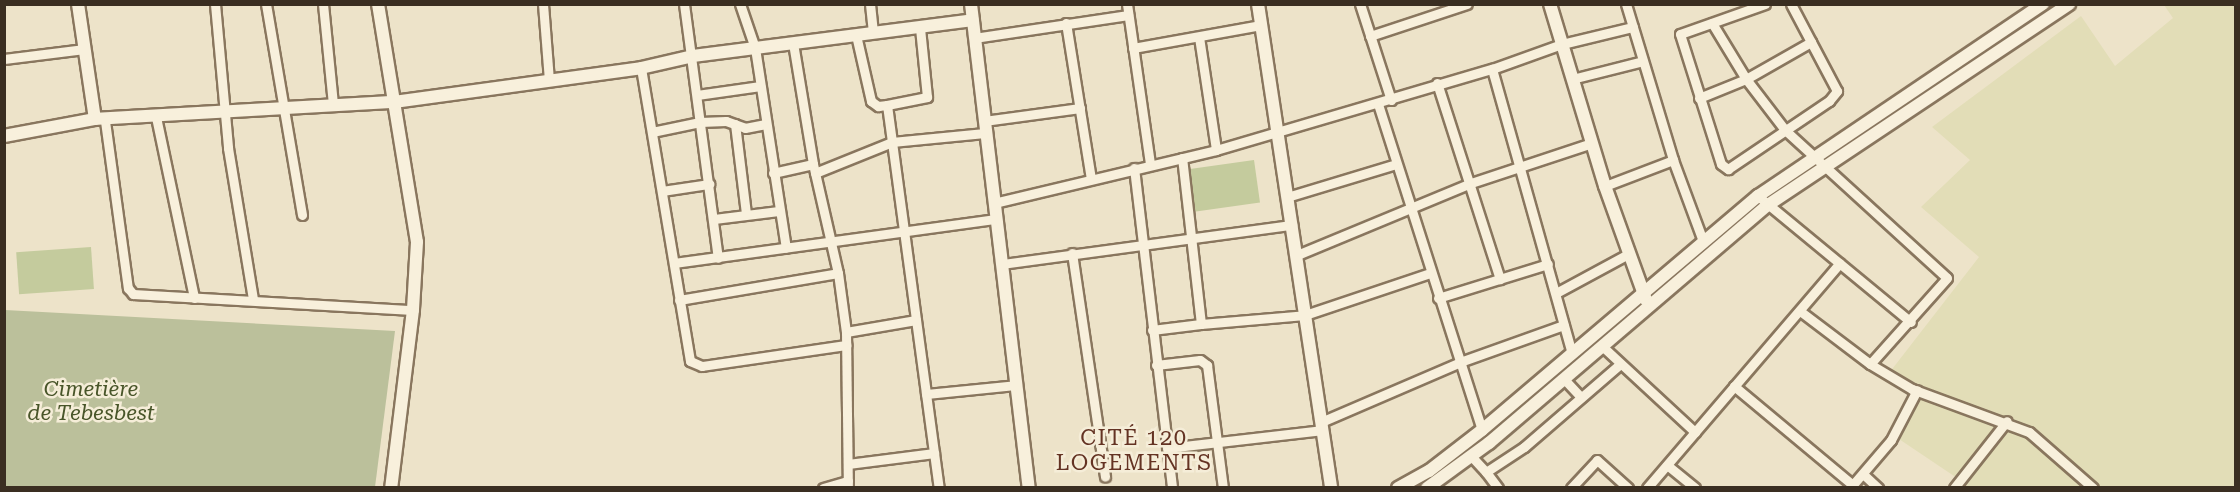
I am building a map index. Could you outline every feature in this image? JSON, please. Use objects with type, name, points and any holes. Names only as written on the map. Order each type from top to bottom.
[{"type":"street","points":[[78,4],[84,50],[100,120],[128,288],[137,297],[253,300],[413,310]]},
{"type":"street","points":[[266,4],[302,215]]},
{"type":"street","points":[[323,4],[333,105]]},
{"type":"street","points":[[378,4],[417,227],[413,310],[391,488]]},
{"type":"street","points":[[543,4],[549,80]]},
{"type":"street","points":[[684,4],[693,56],[718,258]]},
{"type":"street","points":[[740,4],[755,48],[786,248]]},
{"type":"street","points":[[870,4],[873,33]]},
{"type":"street","points":[[971,4],[1029,488]]},
{"type":"street","points":[[1127,4],[1150,164]]},
{"type":"street","points":[[1258,4],[1331,488]]},
{"type":"street","points":[[1360,4],[1391,100]]},
{"type":"street","points":[[1370,36],[1467,4]]},
{"type":"street","points":[[1550,4],[1605,186],[1646,300]]},
{"type":"street","points":[[1626,4],[1673,160],[1703,241]]},
{"type":"street","points":[[1765,4],[1680,34],[1699,98],[1725,167],[1733,168],[1829,101],[1837,91],[1791,4]]},
{"type":"street","points":[[1398,488],[1429,471],[1482,430],[1572,354],[1646,300],[1815,157],[2043,4]]},
{"type":"street","points":[[1427,488],[1472,457],[1602,346],[1703,241],[1763,201],[1824,168],[1926,103],[2069,4]]},
{"type":"street","points":[[215,5],[227,111],[228,148],[253,300]]},
{"type":"street","points":[[975,38],[1128,15]]},
{"type":"street","points":[[4,136],[100,120],[394,102],[641,68],[693,56],[973,20]]},
{"type":"street","points":[[1066,23],[1091,179]]},
{"type":"street","points":[[1712,23],[1746,79],[1785,130],[1947,278],[1911,322],[1870,364]]},
{"type":"street","points":[[1133,48],[1262,25]]},
{"type":"street","points":[[994,203],[1216,150],[1378,104],[1437,83],[1492,69],[1562,44],[1633,27]]},
{"type":"street","points":[[856,35],[870,100],[878,106],[927,97],[920,28]]},
{"type":"street","points":[[1199,37],[1216,150]]},
{"type":"street","points":[[1699,98],[1746,79],[1811,42]]},
{"type":"street","points":[[793,43],[814,169],[838,273],[846,332],[848,484],[822,488]]},
{"type":"street","points":[[4,58],[84,50]]},
{"type":"street","points":[[1572,79],[1643,61]]},
{"type":"street","points":[[641,68],[688,356],[693,365],[846,345]]},
{"type":"street","points":[[1492,69],[1522,166],[1572,354]]},
{"type":"street","points":[[1437,83],[1500,279]]},
{"type":"street","points":[[697,95],[760,86]]},
{"type":"street","points":[[1917,90],[1926,103]]},
{"type":"street","points":[[1378,104],[1409,208],[1482,430]]},
{"type":"street","points":[[887,105],[939,488]]},
{"type":"street","points":[[773,173],[814,169],[892,142],[1080,108]]},
{"type":"street","points":[[156,117],[194,298]]},
{"type":"street","points":[[652,132],[700,122],[735,124],[745,128],[766,124]]},
{"type":"street","points":[[735,124],[746,214]]},
{"type":"street","points":[[1297,255],[1471,183],[1592,143]]},
{"type":"street","points":[[1182,158],[1201,324]]},
{"type":"street","points":[[1605,186],[1673,160]]},
{"type":"street","points":[[1287,197],[1396,164]]},
{"type":"street","points":[[1134,168],[1141,244],[1172,488]]},
{"type":"street","points":[[662,191],[709,184]]},
{"type":"street","points":[[1763,201],[1911,322]]},
{"type":"street","points":[[714,219],[779,211]]},
{"type":"street","points":[[674,263],[996,219]]},
{"type":"street","points":[[1002,264],[1292,225]]},
{"type":"street","points":[[1072,253],[1105,477]]},
{"type":"street","points":[[1556,293],[1628,254]]},
{"type":"street","points":[[1647,488],[1840,263]]},
{"type":"street","points":[[1438,298],[1548,264]]},
{"type":"street","points":[[680,300],[838,273]]},
{"type":"street","points":[[1152,330],[1305,315],[1430,273]]},
{"type":"street","points":[[1800,311],[1870,364],[1917,390],[2007,421],[2043,441],[2093,488]]},
{"type":"street","points":[[846,332],[915,320]]},
{"type":"street","points":[[1167,448],[1322,426],[1460,362],[1564,325]]},
{"type":"street","points":[[1602,346],[1695,432]]},
{"type":"street","points":[[1156,365],[1200,360],[1207,365],[1223,488]]},
{"type":"street","points":[[1486,472],[1524,447],[1620,364]]},
{"type":"street","points":[[1564,379],[1581,397]]},
{"type":"street","points":[[926,394],[1016,385]]},
{"type":"street","points":[[1734,386],[1852,486],[1892,440],[1917,390]]},
{"type":"street","points":[[1954,488],[2007,421]]},
{"type":"street","points":[[848,464],[934,453]]},
{"type":"street","points":[[1472,457],[1498,488]]},
{"type":"street","points":[[1571,488],[1597,460],[1628,488]]},
{"type":"street","points":[[1667,465],[1695,488]]},
{"type":"street","points":[[1863,474],[1878,488]]},
{"type":"shaded area","points":[[2164,5],[2235,5],[2235,487],[1951,487],[1957,478],[1890,433],[1909,392],[1886,377],[1979,257],[1921,207],[1970,160],[1932,127],[2081,16],[2115,66],[2173,18]]},
{"type":"green space","points":[[1254,160],[1260,203],[1191,212],[1185,170]]},
{"type":"green space","points":[[91,247],[94,289],[19,294],[16,252]]},
{"type":"green space","name":"Cimetière de Tebesbest","points":[[5,310],[395,331],[375,487],[5,487]]},
{"type":"district","name":"CITÉ 120 LOGEMENTS","points":[[1134,450]]}]
